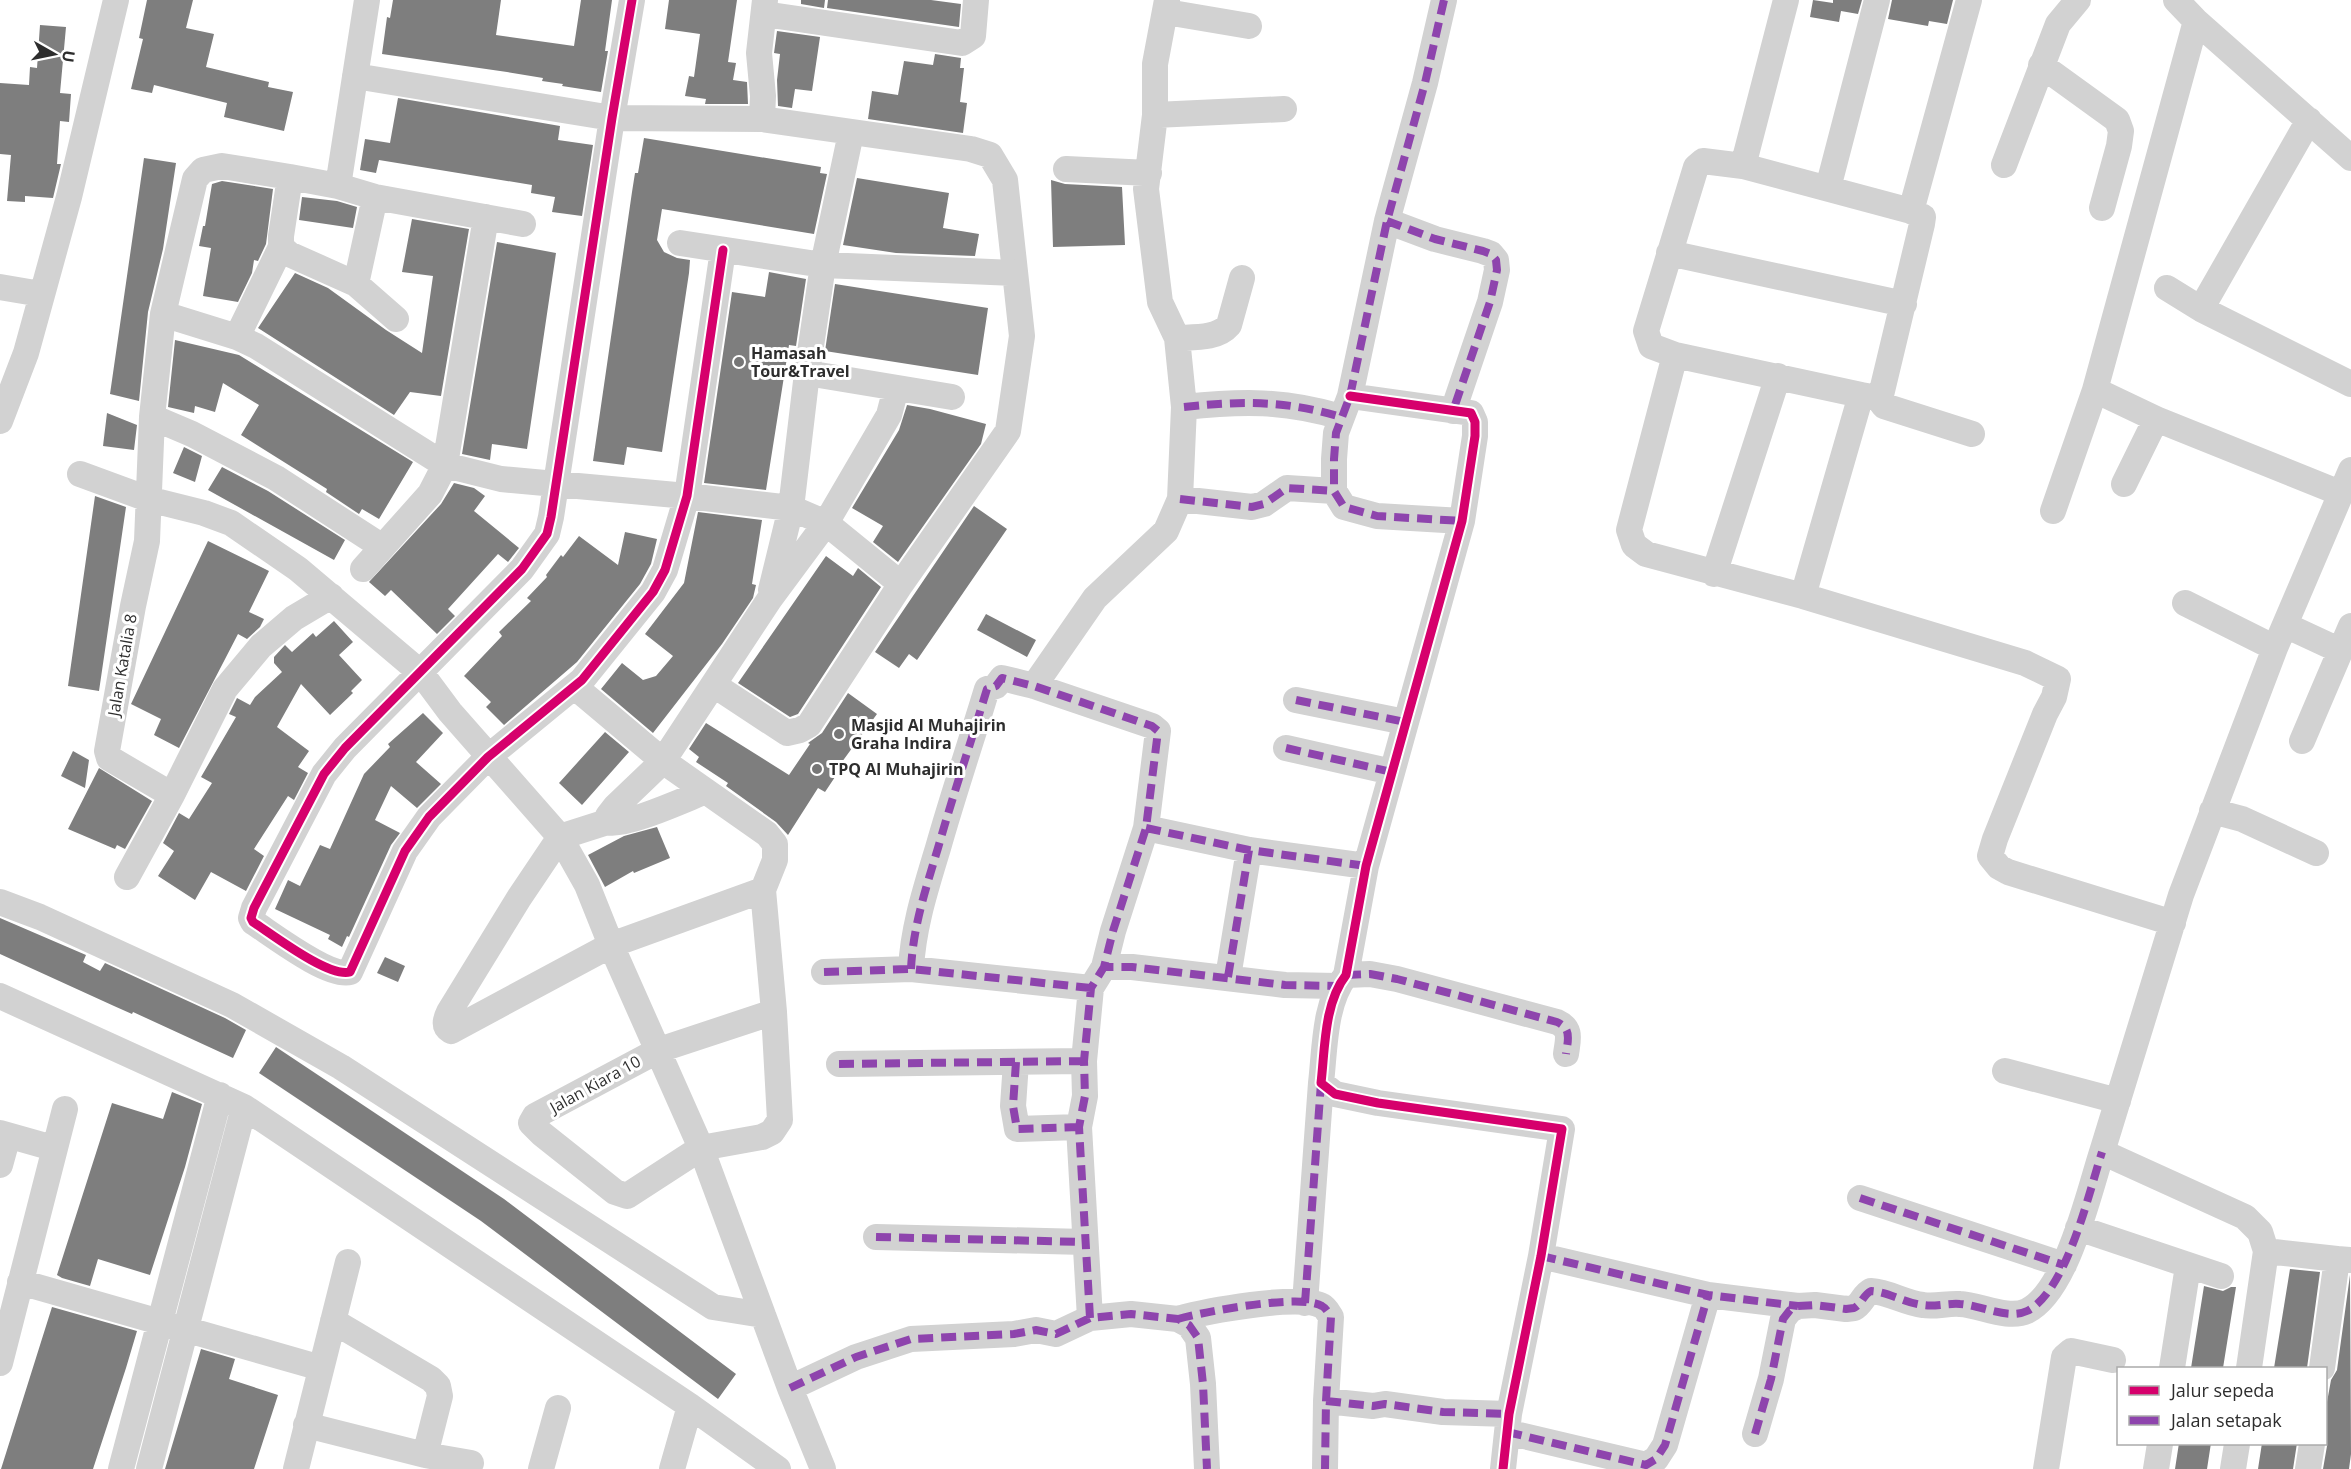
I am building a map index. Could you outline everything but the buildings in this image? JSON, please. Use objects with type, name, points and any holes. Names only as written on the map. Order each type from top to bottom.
[{"type":"street","points":[[0,421],[26,353],[69,196],[116,0]]},
{"type":"street","points":[[338,186],[367,0]]},
{"type":"street","points":[[633,0],[612,118],[547,534],[522,569],[345,748],[324,774],[254,908],[251,918],[254,922],[328,969],[350,972],[405,851],[429,817],[488,757],[575,687],[653,592],[664,570],[687,496],[723,250]]},
{"type":"street","points":[[762,119],[764,96],[759,53],[764,7],[962,43],[973,36],[975,0]]},
{"type":"street","points":[[1444,0],[1425,83],[1387,221],[1334,459],[1334,491],[1344,507],[1377,516],[1462,521]]},
{"type":"street","points":[[1743,166],[1786,0]]},
{"type":"street","points":[[1828,188],[1877,0]]},
{"type":"street","points":[[1911,211],[1969,0]]},
{"type":"street","points":[[2004,165],[2058,24],[2078,0]]},
{"type":"street","points":[[2176,0],[2196,21],[2351,158]]},
{"type":"street","points":[[1034,686],[1095,598],[1166,531],[1180,500],[1184,407],[1177,339],[1160,302],[1146,189],[1155,115],[1155,64],[1166,6],[1249,26]]},
{"type":"street","points":[[2053,511],[2095,390],[2196,21]]},
{"type":"street","points":[[2041,65],[2117,120],[2121,132],[2119,146],[2102,208]]},
{"type":"street","points":[[355,76],[612,118],[762,119],[971,149],[990,155],[1005,180],[1022,336],[1008,431],[901,584],[809,725],[804,729],[787,733],[714,685]]},
{"type":"street","points":[[1155,115],[1284,109]]},
{"type":"street","points":[[2201,309],[2309,120]]},
{"type":"street","points":[[769,600],[790,508],[823,265],[851,133]]},
{"type":"street","points":[[1707,160],[1743,166],[1911,211],[1923,219],[1881,395],[1869,396],[1675,355],[1651,346],[1646,332],[1699,163],[1707,160]]},
{"type":"street","name":"Jalan Katalia 8","points":[[172,795],[109,758],[107,751],[147,541],[152,417],[163,314],[195,179],[202,170],[222,166],[290,177]]},
{"type":"street","points":[[1066,169],[1149,173]]},
{"type":"street","points":[[237,336],[281,247],[290,177],[338,186],[375,197],[523,224]]},
{"type":"street","points":[[356,284],[375,197]]},
{"type":"street","points":[[363,569],[381,546],[430,494],[445,465],[486,217]]},
{"type":"street","points":[[1387,221],[1435,239],[1483,250],[1496,260],[1497,270],[1490,302],[1453,411]]},
{"type":"street","points":[[680,243],[823,265],[1015,273]]},
{"type":"street","points":[[281,247],[289,254],[356,284],[396,319]]},
{"type":"street","points":[[1669,254],[1904,304]]},
{"type":"street","points":[[1177,339],[1212,335],[1224,331],[1229,325],[1242,278]]},
{"type":"street","points":[[0,287],[41,294]]},
{"type":"street","points":[[2167,288],[2201,309],[2351,384]]},
{"type":"street","points":[[163,314],[237,336],[445,465],[501,479],[555,486],[687,496],[790,508],[826,523],[901,584]]},
{"type":"street","points":[[1675,355],[1629,530],[1635,545],[1646,554],[1803,596],[2025,663],[2058,679],[2054,697],[2045,714],[1990,856],[1999,867],[2008,872],[2173,923]]},
{"type":"street","points":[[807,374],[952,397]]},
{"type":"street","points":[[1714,574],[1778,376]]},
{"type":"street","points":[[607,822],[608,816],[615,807],[663,761],[769,600],[826,523],[889,415],[896,388]]},
{"type":"street","points":[[2095,390],[2156,419],[2340,493]]},
{"type":"street","points":[[1869,396],[1884,406],[1972,434]]},
{"type":"street","points":[[1803,596],[1869,396]]},
{"type":"street","points":[[1184,407],[1227,402],[1306,407],[1453,411],[1471,413],[1475,422],[1475,436],[1462,521],[1366,866],[1342,981],[1330,1013],[1321,1083],[1305,1303]]},
{"type":"street","points":[[152,417],[192,434],[276,478],[381,546]]},
{"type":"street","points":[[2124,484],[2156,419]]},
{"type":"street","points":[[1541,1256],[1708,1295],[1798,1306],[1854,1308],[1860,1305],[1865,1294],[1870,1291],[1923,1305],[1961,1304],[2003,1313],[2027,1312],[2044,1296],[2064,1265],[2078,1228],[2173,923],[2212,811],[2280,637],[2351,470]]},
{"type":"street","points":[[80,474],[148,499],[204,513],[231,523],[298,569],[421,673],[488,757],[560,837],[587,885],[611,945],[701,1148],[790,1388],[823,1469]]},
{"type":"street","points":[[1180,500],[1252,507],[1264,504],[1287,488],[1334,491]]},
{"type":"street","points":[[127,877],[172,795],[225,689],[261,646],[294,618],[331,596]]},
{"type":"street","points":[[2185,603],[2280,637],[2340,651]]},
{"type":"street","points":[[2302,741],[2351,626]]},
{"type":"street","points":[[911,969],[912,944],[920,907],[987,689],[996,686],[1002,678],[1034,686],[1152,726],[1158,731],[1146,828],[1097,978],[1084,1061],[1085,1096],[1079,1127],[1090,1318]]},
{"type":"street","name":"Jalan Kiara 10","points":[[575,687],[663,761],[704,792],[767,834],[775,844],[776,860],[763,890],[774,1012],[780,1120],[772,1132],[762,1137],[701,1148],[627,1196],[622,1196],[531,1123],[535,1116],[659,1050],[774,1012]]},
{"type":"street","points":[[1296,700],[1406,722]]},
{"type":"street","points":[[1286,748],[1392,772]]},
{"type":"street","points":[[704,792],[626,821],[607,822],[560,837],[448,1012],[445,1025],[451,1031],[611,945],[763,890]]},
{"type":"street","points":[[2212,811],[2242,819],[2316,853]]},
{"type":"street","points":[[1146,828],[1249,850],[1366,866]]},
{"type":"street","points":[[1228,977],[1249,850]]},
{"type":"street","points":[[0,902],[40,917],[232,1005],[341,1067],[713,1307],[764,1315]]},
{"type":"street","points":[[824,972],[911,969],[1097,978],[1132,967],[1285,985],[1342,981],[1370,974],[1397,979],[1557,1022],[1565,1026],[1569,1033],[1566,1054]]},
{"type":"street","points":[[0,996],[244,1107],[690,1406],[778,1469]]},
{"type":"street","points":[[839,1064],[1084,1061]]},
{"type":"street","points":[[1016,1062],[1013,1106],[1017,1129],[1079,1127]]},
{"type":"street","points":[[2005,1071],[2118,1101]]},
{"type":"street","points":[[1321,1083],[1335,1094],[1378,1103],[1562,1129],[1541,1256],[1508,1423],[1503,1469]]},
{"type":"street","points":[[121,1469],[220,1095]]},
{"type":"street","points":[[148,1469],[244,1107]]},
{"type":"street","points":[[1,1358],[53,1148],[65,1109]]},
{"type":"street","points":[[0,1165],[4,1135],[53,1148]]},
{"type":"street","points":[[2102,1152],[2246,1217],[2260,1232],[2266,1251],[2249,1367]]},
{"type":"street","points":[[1860,1198],[2064,1265]]},
{"type":"street","points":[[2078,1228],[2221,1276]]},
{"type":"street","points":[[876,1237],[1085,1242]]},
{"type":"street","points":[[2266,1251],[2344,1260],[2322,1367]]},
{"type":"street","points":[[296,1469],[348,1262]]},
{"type":"street","points":[[2172,1367],[2188,1266]]},
{"type":"street","points":[[20,1282],[321,1368]]},
{"type":"street","points":[[1326,1401],[1373,1406],[1386,1404],[1508,1423],[1646,1466],[1656,1459],[1665,1445],[1708,1295]]},
{"type":"street","points":[[790,1388],[848,1360],[911,1339],[1014,1334],[1036,1330],[1056,1334],[1090,1318],[1131,1314],[1178,1318],[1208,1311],[1277,1303],[1305,1303],[1323,1306],[1331,1317],[1325,1469]]},
{"type":"street","points":[[1755,1434],[1771,1379],[1783,1319],[1790,1310],[1798,1306]]},
{"type":"street","points":[[1178,1318],[1189,1325],[1197,1338],[1203,1384],[1207,1469]]},
{"type":"street","points":[[333,1321],[431,1379],[438,1386],[440,1396],[425,1455]]},
{"type":"street","points":[[2044,1469],[2064,1357],[2071,1351],[2113,1360]]},
{"type":"street","points":[[672,1469],[690,1406]]},
{"type":"street","points":[[541,1469],[558,1408]]},
{"type":"street","points":[[306,1425],[425,1455],[471,1463]]},
{"type":"street","points":[[2156,1469],[2160,1445]]},
{"type":"street","points":[[2233,1469],[2237,1445]]},
{"type":"street","points":[[2308,1469],[2312,1445]]},
{"type":"marked path","points":[[1444,0],[1425,83],[1387,221],[1350,396],[1336,433],[1334,491],[1344,507],[1377,516],[1462,521]]},
{"type":"marked path","points":[[1387,221],[1435,239],[1483,251],[1491,254],[1496,260],[1497,270],[1490,302],[1453,411]]},
{"type":"marked path","points":[[1184,407],[1263,403],[1301,407],[1341,417]]},
{"type":"marked path","points":[[1180,499],[1252,507],[1264,504],[1287,488],[1334,491]]},
{"type":"marked path","points":[[911,969],[914,938],[921,908],[956,788],[987,689],[996,686],[1002,678],[1034,686],[1152,726],[1158,731],[1146,828],[1104,967],[1132,967],[1285,985],[1337,986]]},
{"type":"marked path","points":[[1296,700],[1405,722]]},
{"type":"marked path","points":[[1286,748],[1392,772]]},
{"type":"marked path","points":[[1146,828],[1249,850],[1366,866]]},
{"type":"marked path","points":[[1228,977],[1249,850]]},
{"type":"marked path","points":[[1090,1318],[1079,1127],[1085,1096],[1084,1061],[1091,988],[1104,967]]},
{"type":"marked path","points":[[824,972],[911,969],[1091,988]]},
{"type":"marked path","points":[[1346,975],[1370,974],[1397,979],[1557,1022],[1567,1031],[1566,1054]]},
{"type":"marked path","points":[[839,1064],[1084,1061]]},
{"type":"marked path","points":[[1016,1062],[1013,1106],[1017,1129],[1079,1127]]},
{"type":"marked path","points":[[1305,1303],[1321,1083]]},
{"type":"marked path","points":[[1755,1434],[1771,1379],[1783,1319],[1790,1310],[1798,1306],[1854,1308],[1871,1291],[1923,1305],[1960,1304],[2011,1314],[2027,1311],[2041,1300],[2054,1283],[2075,1239],[2102,1152]]},
{"type":"marked path","points":[[1860,1198],[2064,1265]]},
{"type":"marked path","points":[[876,1237],[1085,1242]]},
{"type":"marked path","points":[[1541,1256],[1708,1295],[1798,1306]]},
{"type":"marked path","points":[[1507,1432],[1646,1465],[1656,1459],[1665,1445],[1708,1295]]},
{"type":"marked path","points":[[1178,1319],[1229,1308],[1274,1303],[1311,1303],[1325,1308],[1331,1317],[1325,1469]]},
{"type":"marked path","points":[[790,1388],[856,1357],[911,1339],[1014,1334],[1036,1330],[1056,1334],[1090,1318],[1131,1314],[1178,1319],[1189,1325],[1198,1338],[1203,1384],[1207,1469]]},
{"type":"marked path","points":[[1326,1401],[1373,1406],[1385,1404],[1443,1412],[1509,1414]]},
{"type":"cycle path","points":[[632,0],[547,534],[522,569],[345,748],[324,774],[254,908],[251,918],[253,922],[301,954],[329,969],[350,972],[405,851],[429,817],[488,757],[582,680],[653,592],[665,570],[687,496],[723,250]]},
{"type":"cycle path","points":[[1350,396],[1471,413],[1475,422],[1475,436],[1462,521],[1366,866],[1346,975],[1333,999],[1329,1013],[1321,1083],[1335,1094],[1378,1103],[1562,1129],[1541,1256],[1509,1414],[1503,1469]]},
{"type":"place","name":"Hamasah Tour&Travel","points":[[739,362]]},
{"type":"place","name":"Masjid Al Muhajirin Graha Indira","points":[[839,734]]},
{"type":"place","name":"TPQ Al Muhajirin","points":[[817,769]]}]
